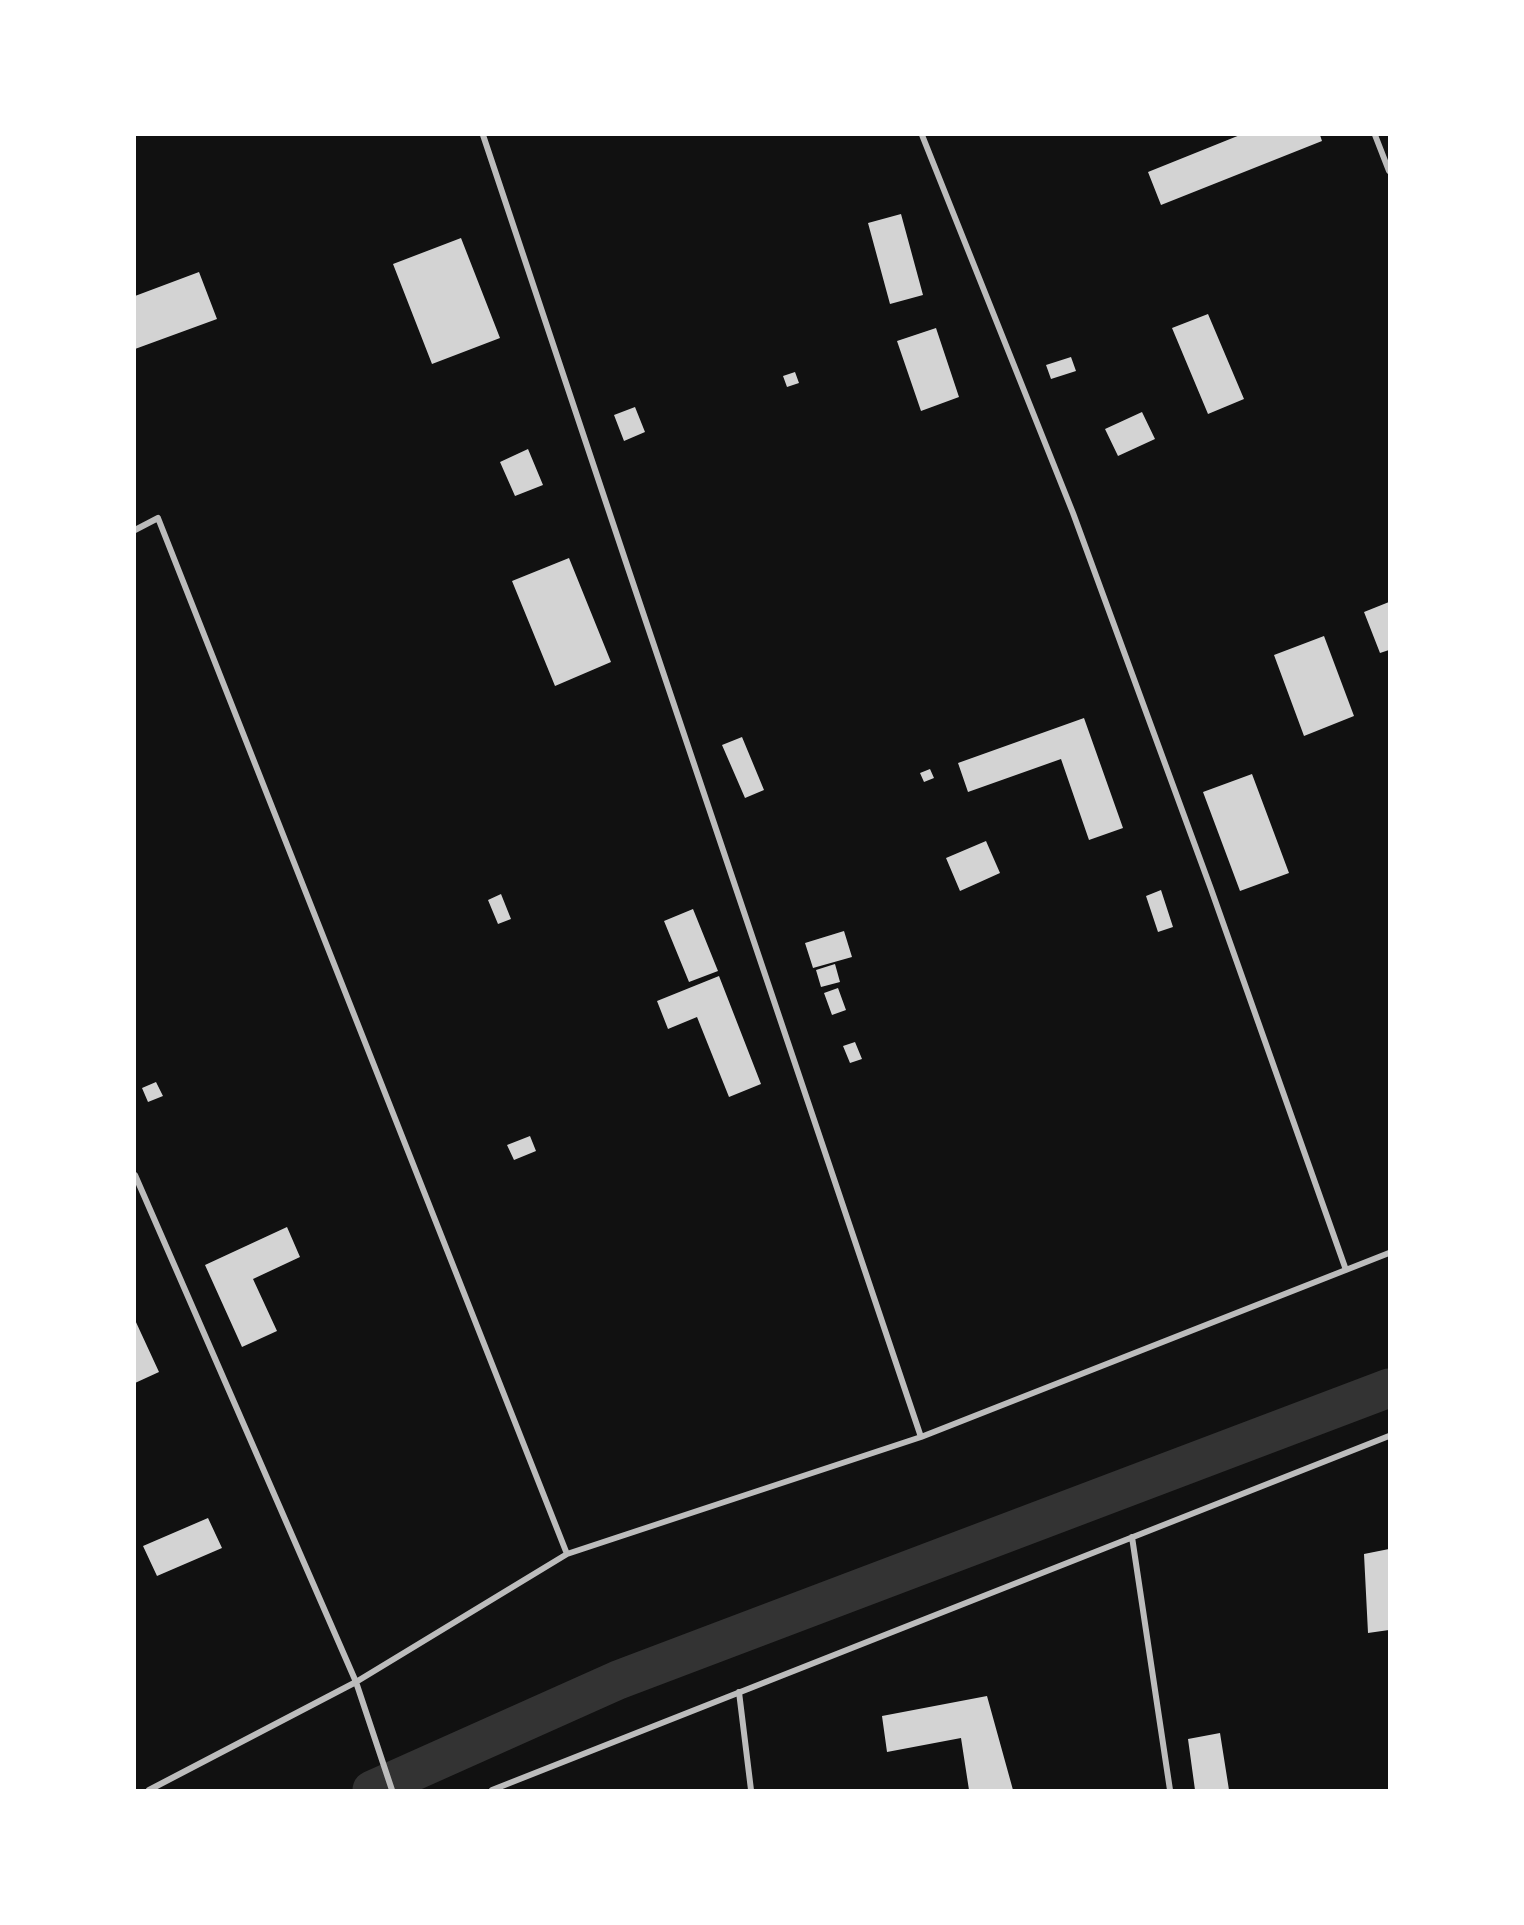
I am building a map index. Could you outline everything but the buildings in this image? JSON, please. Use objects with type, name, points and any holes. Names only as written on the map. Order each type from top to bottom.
[{"type":"street","points":[[483,135],[803,1094],[921,1437]]},
{"type":"street","points":[[922,135],[1073,513],[1346,1270]]},
{"type":"street","points":[[1375,135],[1389,171]]},
{"type":"street","points":[[135,530],[158,518],[567,1554]]},
{"type":"street","points":[[135,1175],[356,1682],[392,1790]]},
{"type":"street","points":[[149,1790],[356,1682],[567,1554],[921,1437],[1389,1253]]},
{"type":"street","points":[[492,1790],[1389,1436]]},
{"type":"street","points":[[1132,1537],[1170,1790]]},
{"type":"street","points":[[739,1692],[751,1790]]},
{"type":"waterway","points":[[372,1790],[618,1680],[1389,1388]]}]
